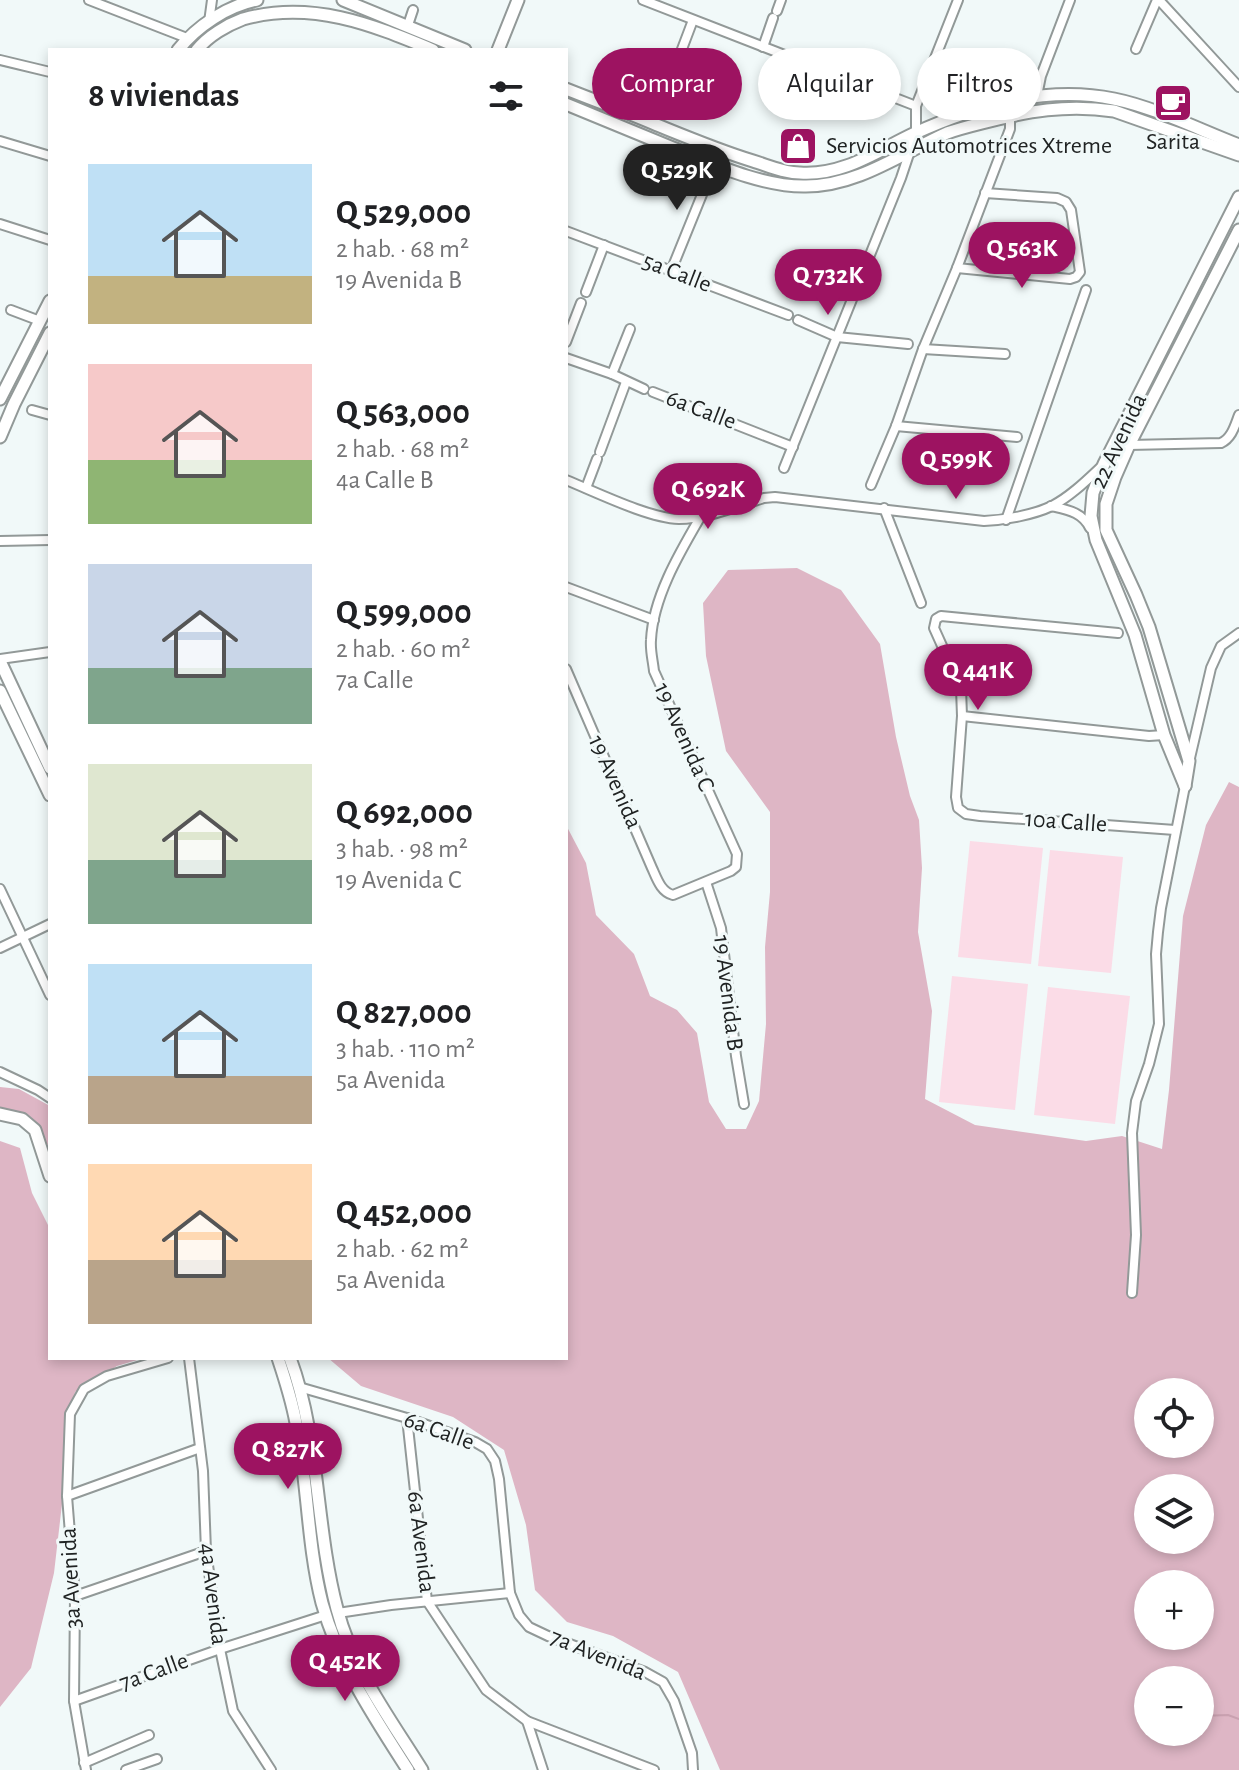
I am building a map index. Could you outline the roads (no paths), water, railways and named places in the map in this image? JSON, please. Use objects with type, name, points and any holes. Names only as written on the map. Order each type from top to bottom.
[{"type":"main road","points":[[180,48],[187,38],[209,22],[257,0]]},
{"type":"main road","points":[[343,0],[460,48]]},
{"type":"main road","points":[[499,48],[518,0]]},
{"type":"main road","points":[[199,48],[230,24],[261,12],[297,8],[354,19],[428,48]]},
{"type":"main road","points":[[568,90],[716,149],[801,174],[855,164],[916,133],[951,120]]},
{"type":"main road","points":[[1041,96],[1074,94],[1116,99],[1239,145]]},
{"type":"main road","points":[[568,105],[714,165],[766,181],[805,187],[858,176],[951,132],[993,120]]},
{"type":"main road","points":[[1041,110],[1075,107],[1114,111],[1239,155]]},
{"type":"main road","name":"22 Avenida","points":[[1185,786],[1164,735],[1135,635],[1096,540],[1091,516],[1093,493],[1104,464],[1239,197]]},
{"type":"main road","name":"22 Avenida","points":[[1189,761],[1149,627],[1106,530],[1106,504],[1129,445],[1239,230]]},
{"type":"main road","points":[[1217,243],[1229,250]]},
{"type":"main road","points":[[0,399],[48,305]]},
{"type":"main road","points":[[0,437],[48,337]]},
{"type":"main road","points":[[1135,635],[1149,627]]},
{"type":"main road","points":[[0,660],[46,753]]},
{"type":"main road","points":[[0,691],[5,715],[48,791]]},
{"type":"main road","points":[[1185,786],[1189,761]]},
{"type":"main road","points":[[0,1114],[22,1119],[35,1130],[48,1170]]},
{"type":"main road","points":[[279,1360],[304,1432]]},
{"type":"main road","points":[[291,1360],[299,1387],[326,1556],[332,1614],[364,1701],[408,1770]]},
{"type":"main road","points":[[350,1664],[422,1770]]},
{"type":"street","points":[[89,0],[187,38]]},
{"type":"street","points":[[209,22],[212,0]]},
{"type":"street","points":[[643,0],[916,106]]},
{"type":"street","points":[[763,47],[781,0]]},
{"type":"street","points":[[784,468],[901,178],[916,133],[916,106],[958,0]]},
{"type":"street","points":[[1041,76],[1070,0]]},
{"type":"street","points":[[1136,49],[1158,0],[1239,87]]},
{"type":"street","points":[[408,25],[413,10]]},
{"type":"street","points":[[654,123],[693,20]]},
{"type":"street","points":[[0,60],[48,72]]},
{"type":"street","points":[[871,485],[1010,129],[1010,120]]},
{"type":"street","points":[[0,141],[48,155]]},
{"type":"street","points":[[671,271],[714,165]]},
{"type":"street","points":[[957,268],[1070,279],[1077,275],[1080,267],[1071,210],[1066,202],[1053,198],[985,193]]},
{"type":"street","points":[[0,224],[48,239]]},
{"type":"street","name":"5a Calle","points":[[568,232],[788,315]]},
{"type":"street","points":[[586,292],[604,245]]},
{"type":"street","points":[[1006,520],[1086,290]]},
{"type":"street","points":[[568,337],[581,303]]},
{"type":"street","points":[[11,310],[40,321]]},
{"type":"street","points":[[798,320],[837,337],[908,344]]},
{"type":"street","points":[[612,374],[630,329]]},
{"type":"street","points":[[923,349],[1005,354]]},
{"type":"street","name":"6a Calle","points":[[568,359],[793,447]]},
{"type":"street","points":[[586,488],[626,382]]},
{"type":"street","points":[[32,410],[48,414]]},
{"type":"street","points":[[1117,440],[1129,445],[1221,443],[1227,441],[1239,415]]},
{"type":"street","points":[[896,426],[1017,437]]},
{"type":"street","points":[[568,481],[659,516],[680,519],[775,497],[984,521],[1006,520],[1051,506],[1104,464]]},
{"type":"street","points":[[1051,506],[1073,510],[1086,521],[1096,540]]},
{"type":"street","points":[[884,508],[921,603]]},
{"type":"street","name":"19 Avenida C","points":[[701,516],[671,569],[650,642],[654,671],[737,854],[736,867],[726,875],[706,882]]},
{"type":"street","points":[[0,541],[48,540]]},
{"type":"street","points":[[568,588],[654,620]]},
{"type":"street","points":[[1118,633],[941,616],[935,620],[934,628],[961,688],[962,716],[1149,736],[1164,735]]},
{"type":"street","points":[[1189,761],[1211,668],[1221,646],[1239,633]]},
{"type":"street","points":[[0,660],[48,652]]},
{"type":"street","name":"19 Avenida","points":[[568,674],[656,876],[667,894],[673,895],[706,882]]},
{"type":"street","points":[[5,715],[22,708]]},
{"type":"street","name":"10a Calle","points":[[962,716],[956,797],[958,808],[966,814],[1175,830]]},
{"type":"street","points":[[1132,1293],[1136,1235],[1132,1133],[1136,1101],[1159,1024],[1156,954],[1161,908],[1185,786]]},
{"type":"street","name":"19 Avenida B","points":[[706,882],[721,928],[744,1104]]},
{"type":"street","points":[[0,889],[48,991]]},
{"type":"street","points":[[0,948],[48,925]]},
{"type":"street","points":[[0,1072],[48,1097]]},
{"type":"street","name":"3a Avenida","points":[[85,1766],[74,1701],[75,1596],[67,1496],[70,1414],[84,1389],[107,1376],[161,1360]]},
{"type":"street","name":"4a Avenida","points":[[189,1360],[204,1484],[206,1551],[220,1649],[233,1711],[271,1770]]},
{"type":"street","name":"6a Calle","points":[[299,1387],[407,1418],[487,1449]]},
{"type":"street","name":"6a Avenida","points":[[407,1418],[427,1601],[486,1690],[527,1721],[654,1770]]},
{"type":"street","points":[[67,1496],[200,1448]]},
{"type":"street","name":"7a Avenida","points":[[487,1449],[495,1461],[499,1479],[510,1593],[519,1615],[529,1627],[548,1636],[645,1672],[663,1682],[674,1701],[692,1753],[693,1770]]},
{"type":"street","points":[[75,1596],[206,1551]]},
{"type":"street","name":"7a Calle","points":[[74,1701],[220,1649],[332,1614],[510,1593]]},
{"type":"street","points":[[527,1721],[543,1770]]},
{"type":"street","points":[[85,1766],[149,1735]]},
{"type":"street","points":[[126,1770],[157,1759]]},
{"type":"waterway","points":[[1214,1716],[1228,1715],[1239,1719]]},
{"type":"place","name":"Sarita","points":[[1173,103]]},
{"type":"place","name":"Servicios Automotrices Xtreme","points":[[798,146]]}]
